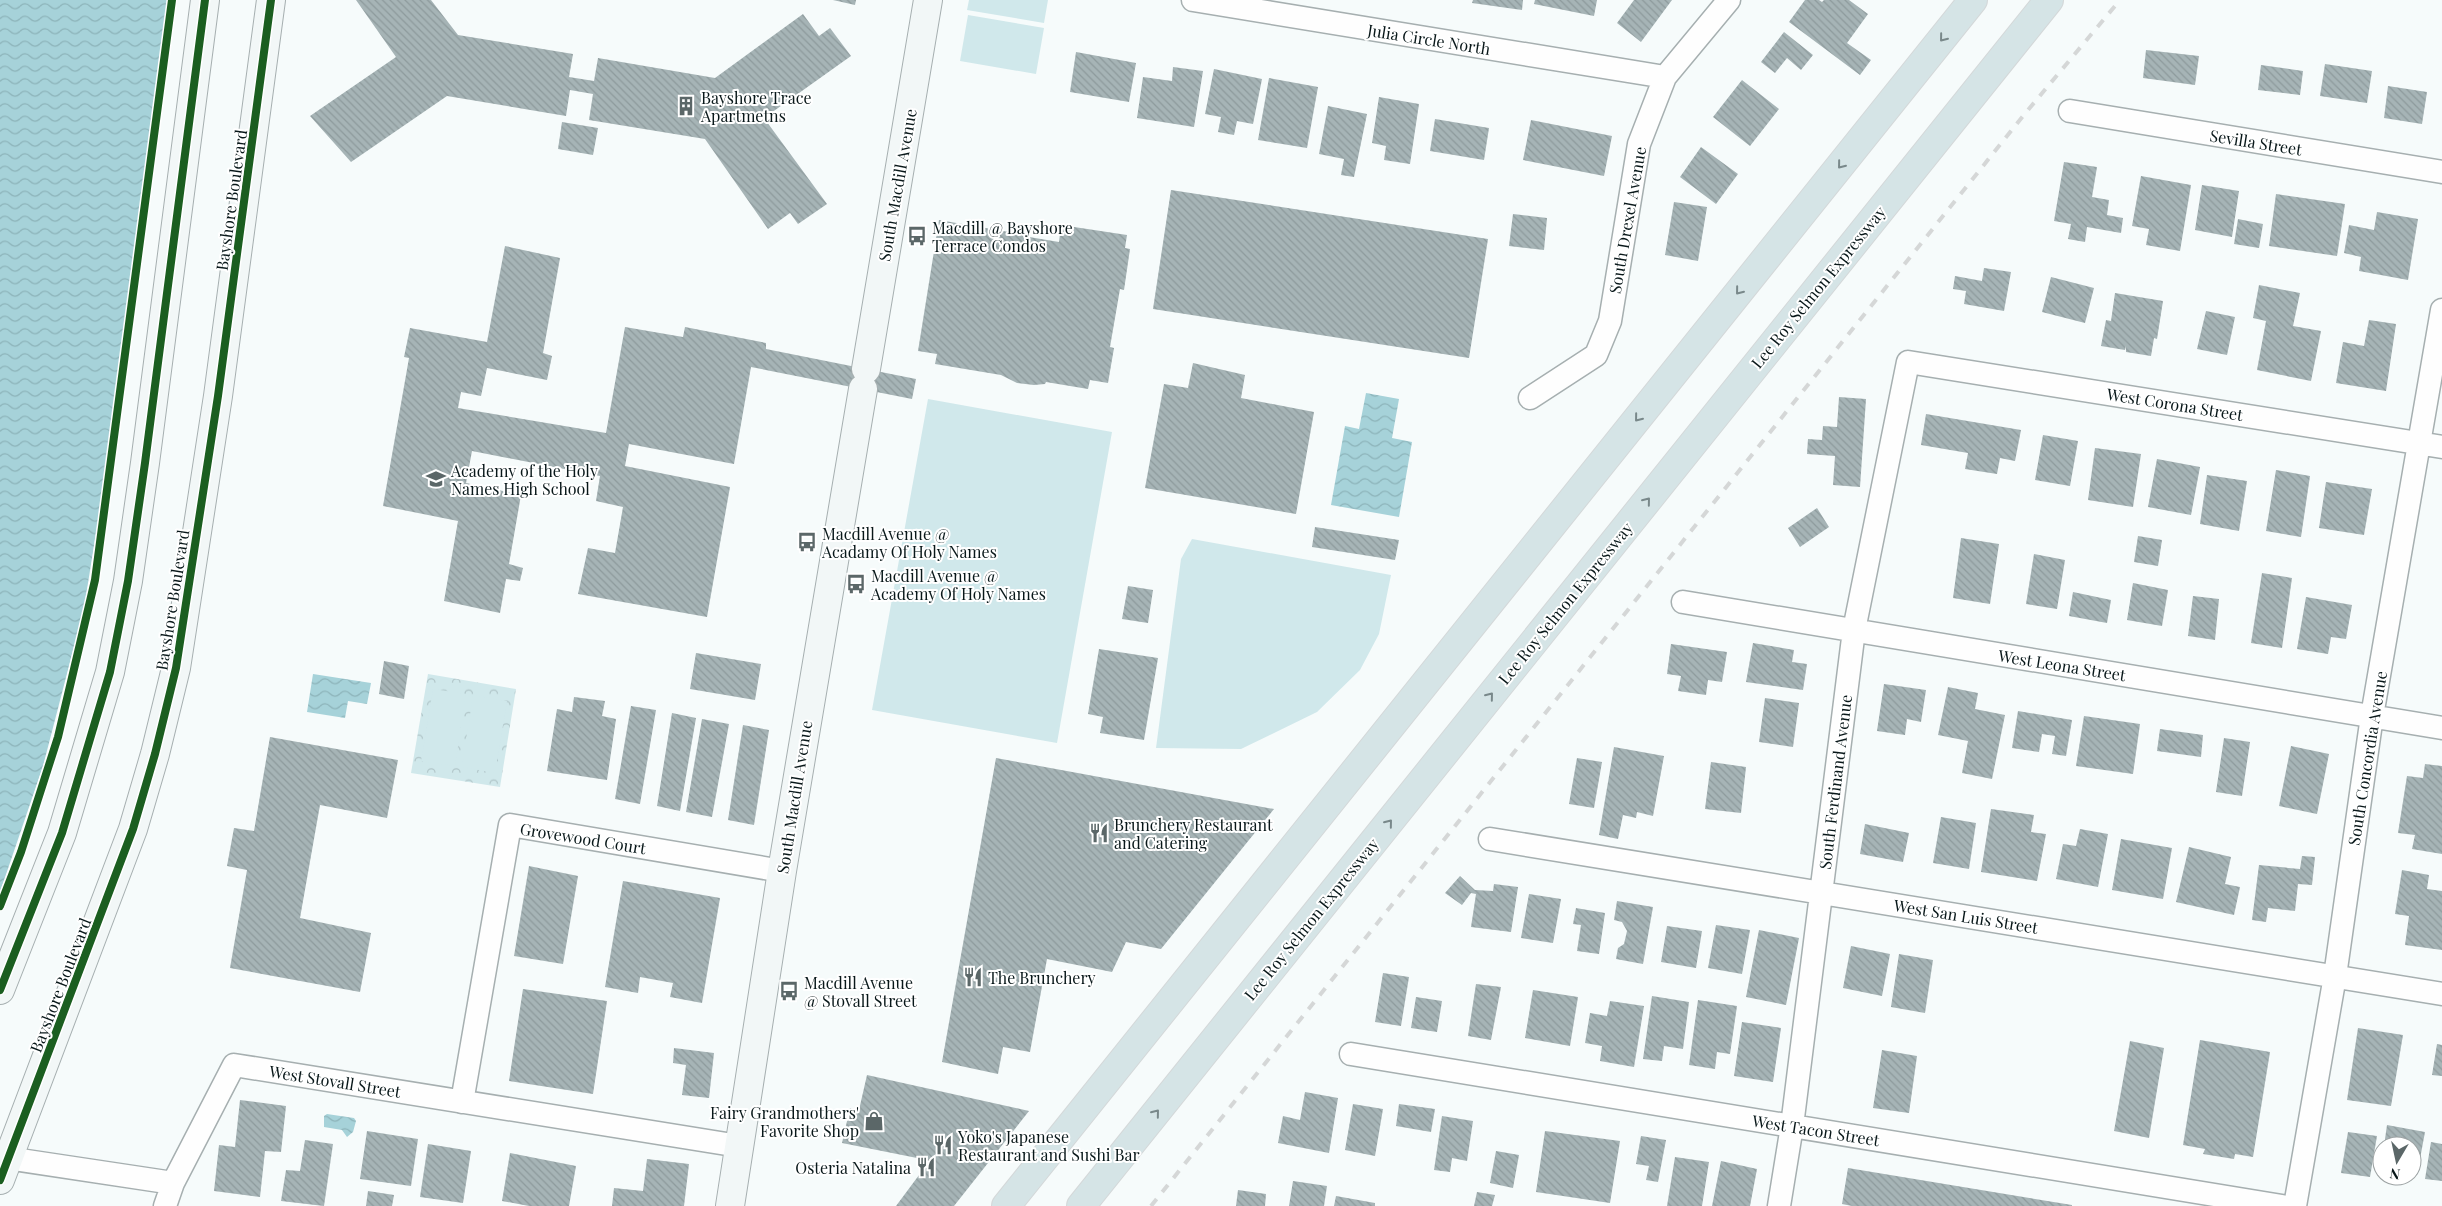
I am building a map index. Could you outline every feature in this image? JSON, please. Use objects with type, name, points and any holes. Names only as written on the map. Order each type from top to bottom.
[{"type":"highway","points":[[1006,1206],[1973,0]]},
{"type":"highway","name":"Lee Roy Selmon Expressway","points":[[1081,1206],[2049,0]]},
{"type":"main road","points":[[0,990],[62,833],[110,672],[128,581],[144,473],[205,0]]},
{"type":"main road","name":"Bayshore Boulevard","points":[[3,1165],[133,829],[155,754],[176,668],[218,396],[271,0]]},
{"type":"main road","name":"South Macdill Avenue","points":[[730,1206],[782,870],[928,0]]},
{"type":"street","name":"Julia Circle North","points":[[1193,0],[1666,78]]},
{"type":"street","name":"South Drexel Avenue","points":[[1530,398],[1596,355],[1610,321],[1639,144],[1666,78],[1729,0]]},
{"type":"street","name":"Sevilla Street","points":[[2070,111],[2442,172]]},
{"type":"street","name":"South Concordia Avenue","points":[[2295,1206],[2334,976],[2372,716],[2442,310]]},
{"type":"street","name":"West Corona Street","points":[[1908,362],[2442,447]]},
{"type":"street","name":"South Ferdinand Avenue","points":[[1778,1206],[1792,1126],[1854,630],[1908,362]]},
{"type":"street","name":"West Leona Street","points":[[1683,602],[2442,728]]},
{"type":"street","name":"Grovewood Court","points":[[462,1102],[510,825],[782,870]]},
{"type":"street","name":"West San Luis Street","points":[[1490,840],[2442,994]]},
{"type":"street","name":"West Tacon Street","points":[[1351,1054],[2282,1206]]},
{"type":"street","name":"West Stovall Street","points":[[173,1183],[234,1066],[739,1146]]},
{"type":"street","points":[[3,1165],[173,1183],[165,1206]]},
{"type":"green space","points":[[969,0],[1048,0],[1044,23],[967,10]]},
{"type":"green space","points":[[968,15],[1044,28],[1036,74],[960,61]]},
{"type":"green space","points":[[928,399],[1112,432],[1057,743],[872,710]]},
{"type":"green space","points":[[1192,539],[1391,575],[1379,634],[1360,670],[1317,712],[1241,749],[1156,748],[1181,559]]},
{"type":"green space","points":[[428,674],[516,689],[500,787],[411,773]]},
{"type":"green space","points":[[433,689],[466,694],[455,766],[421,761]]},
{"type":"green space","points":[[473,695],[507,701],[495,773],[462,767]]},
{"type":"water","points":[[0,0],[167,0],[100,508],[84,608],[43,766],[0,892]]},
{"type":"water","points":[[1366,393],[1399,399],[1392,438],[1412,442],[1399,517],[1331,505],[1345,426],[1359,429]]},
{"type":"water","points":[[313,674],[371,683],[367,704],[348,701],[345,718],[307,712]]},
{"type":"water","points":[[327,1114],[354,1118],[356,1121],[353,1132],[347,1137],[342,1130],[324,1127],[324,1116]]},
{"type":"building","name":"Bayshore Trace Apartmetns","points":[[356,0],[431,0],[458,35],[573,54],[569,77],[594,81],[598,58],[715,78],[803,14],[819,36],[830,28],[851,56],[764,118],[827,204],[798,224],[790,213],[768,229],[705,139],[589,120],[593,94],[570,90],[566,116],[447,96],[351,162],[310,116],[396,57]]},
{"type":"building","points":[[833,0],[856,0],[855,5]]},
{"type":"building","points":[[1473,0],[1523,0],[1522,10],[1472,3]]},
{"type":"building","points":[[1535,0],[1597,0],[1594,16],[1534,4]]},
{"type":"building","points":[[1634,0],[1672,0],[1641,42],[1617,23]]},
{"type":"building","points":[[1805,0],[1819,0],[1822,2],[1824,0],[1849,0],[1868,14],[1847,43],[1871,60],[1860,75],[1789,22]]},
{"type":"building","points":[[1784,32],[1813,55],[1801,70],[1787,58],[1775,73],[1761,62]]},
{"type":"building","points":[[2146,50],[2199,56],[2195,85],[2143,78]]},
{"type":"building","points":[[1076,52],[1136,63],[1129,102],[1070,92]]},
{"type":"building","points":[[2325,64],[2372,71],[2367,103],[2320,96]]},
{"type":"building","points":[[2261,65],[2303,71],[2300,95],[2258,90]]},
{"type":"building","points":[[1173,67],[1203,71],[1194,127],[1137,118],[1143,77],[1172,81]]},
{"type":"building","points":[[1214,69],[1262,79],[1253,124],[1237,121],[1234,135],[1218,132],[1221,117],[1205,114]]},
{"type":"building","points":[[1269,78],[1318,87],[1307,148],[1258,140]]},
{"type":"building","points":[[1742,80],[1779,109],[1750,146],[1713,117]]},
{"type":"building","points":[[2388,86],[2427,92],[2422,124],[2384,118]]},
{"type":"building","points":[[1379,97],[1419,104],[1410,164],[1384,160],[1386,146],[1372,143]]},
{"type":"building","points":[[1328,106],[1367,114],[1354,177],[1341,175],[1344,159],[1319,154]]},
{"type":"building","points":[[1435,119],[1489,128],[1484,160],[1430,151]]},
{"type":"building","points":[[1531,120],[1612,136],[1604,176],[1523,160]]},
{"type":"building","points":[[562,122],[598,128],[593,155],[558,149]]},
{"type":"building","points":[[1701,147],[1738,174],[1716,204],[1680,177]]},
{"type":"building","points":[[2064,162],[2097,167],[2092,197],[2109,200],[2107,215],[2123,218],[2121,233],[2087,227],[2085,242],[2068,239],[2071,224],[2054,221]]},
{"type":"building","points":[[2141,176],[2191,185],[2180,251],[2146,245],[2149,229],[2132,226]]},
{"type":"building","points":[[2202,185],[2239,191],[2232,237],[2195,230]]},
{"type":"building","points":[[1171,190],[1488,239],[1469,358],[1153,309]]},
{"type":"building","points":[[2276,194],[2345,204],[2337,256],[2269,246]]},
{"type":"building","points":[[1674,202],[1707,207],[1698,261],[1665,255]]},
{"type":"building","points":[[2377,212],[2418,219],[2408,280],[2359,271],[2361,257],[2344,253],[2349,225],[2374,230]]},
{"type":"building","points":[[1513,214],[1547,218],[1544,250],[1509,246]]},
{"type":"building","points":[[2238,219],[2263,224],[2259,248],[2234,244]]},
{"type":"building","points":[[939,220],[1015,233],[1017,227],[1025,228],[1023,236],[1059,242],[1061,225],[1127,235],[1125,248],[1130,249],[1124,290],[1120,289],[1110,347],[1114,348],[1108,383],[1090,380],[1088,389],[1046,382],[1045,384],[1034,385],[1017,383],[1001,375],[935,364],[937,354],[918,351]]},
{"type":"building","points":[[505,246],[560,258],[543,353],[552,356],[547,380],[487,368],[481,396],[461,392],[458,408],[606,433],[625,327],[683,337],[685,327],[766,343],[766,349],[916,379],[912,399],[751,367],[734,464],[629,444],[625,466],[730,487],[707,617],[578,594],[588,548],[615,553],[623,507],[596,501],[600,476],[472,451],[466,483],[521,495],[509,564],[523,568],[520,581],[506,579],[500,613],[444,601],[458,521],[383,506],[409,358],[404,357],[410,328],[487,342]]},
{"type":"building","points":[[1984,268],[2011,272],[2004,311],[1964,304],[1966,291],[1953,289],[1955,276],[1982,281]]},
{"type":"building","points":[[2051,277],[2094,288],[2085,323],[2042,312]]},
{"type":"building","points":[[2259,285],[2300,293],[2293,326],[2321,331],[2311,381],[2257,370],[2266,321],[2253,318]]},
{"type":"building","points":[[2115,293],[2163,301],[2157,339],[2154,338],[2151,356],[2126,352],[2126,346],[2125,350],[2101,346],[2106,320],[2111,321]]},
{"type":"building","points":[[2206,311],[2235,317],[2227,355],[2197,349]]},
{"type":"building","points":[[2369,320],[2396,324],[2386,391],[2336,383],[2343,342],[2364,346]]},
{"type":"building","points":[[1193,363],[1245,375],[1241,398],[1314,412],[1296,514],[1145,488],[1164,384],[1188,388]]},
{"type":"building","points":[[1839,397],[1866,399],[1860,487],[1833,485],[1835,456],[1807,454],[1808,439],[1822,440],[1823,426],[1837,427]]},
{"type":"building","points":[[1926,414],[2021,430],[2015,461],[2000,458],[1997,474],[1965,469],[1968,453],[1921,445]]},
{"type":"building","points":[[2043,435],[2078,441],[2070,486],[2035,480]]},
{"type":"building","points":[[2095,448],[2141,454],[2133,507],[2088,500]]},
{"type":"building","points":[[2157,459],[2200,467],[2191,515],[2148,507]]},
{"type":"building","points":[[2276,470],[2310,476],[2301,537],[2266,531]]},
{"type":"building","points":[[2207,475],[2247,481],[2239,531],[2200,524]]},
{"type":"building","points":[[2326,482],[2372,489],[2364,535],[2319,528]]},
{"type":"building","points":[[1817,508],[1829,527],[1800,547],[1788,528]]},
{"type":"building","points":[[1315,527],[1399,540],[1395,560],[1312,547]]},
{"type":"building","points":[[2138,536],[2162,540],[2158,566],[2134,562]]},
{"type":"building","points":[[1961,538],[1999,544],[1990,604],[1953,598]]},
{"type":"building","points":[[2034,554],[2065,560],[2057,609],[2026,604]]},
{"type":"building","points":[[2262,573],[2292,578],[2282,648],[2251,643]]},
{"type":"building","points":[[2133,583],[2168,590],[2162,626],[2127,620]]},
{"type":"building","points":[[1128,586],[1153,590],[1148,623],[1122,619]]},
{"type":"building","points":[[2073,592],[2111,600],[2107,623],[2069,616]]},
{"type":"building","points":[[2193,596],[2219,599],[2215,640],[2188,636]]},
{"type":"building","points":[[2306,597],[2352,605],[2346,639],[2331,637],[2328,654],[2297,649]]},
{"type":"building","points":[[1753,643],[1794,650],[1792,662],[1807,664],[1803,690],[1746,682]]},
{"type":"building","points":[[1671,644],[1727,652],[1722,682],[1708,680],[1706,695],[1678,691],[1681,676],[1667,674]]},
{"type":"building","points":[[1099,649],[1158,658],[1144,740],[1100,733],[1103,717],[1088,714]]},
{"type":"building","points":[[696,653],[761,664],[755,700],[690,689]]},
{"type":"building","points":[[384,661],[409,666],[404,699],[379,694]]},
{"type":"building","points":[[1884,684],[1926,690],[1921,722],[1907,719],[1905,735],[1877,731]]},
{"type":"building","points":[[1948,687],[1978,693],[1975,709],[2005,715],[1992,779],[1962,773],[1968,741],[1938,735]]},
{"type":"building","points":[[574,697],[605,701],[602,716],[616,719],[607,780],[547,771],[557,709],[572,712]]},
{"type":"building","points":[[1765,698],[1799,703],[1793,747],[1759,742]]},
{"type":"building","points":[[631,706],[656,710],[640,804],[615,799]]},
{"type":"building","points":[[2018,711],[2072,720],[2066,756],[2052,754],[2055,736],[2042,734],[2039,752],[2012,748]]},
{"type":"building","points":[[672,713],[696,718],[680,811],[657,806]]},
{"type":"building","points":[[2084,716],[2140,724],[2133,774],[2076,766]]},
{"type":"building","points":[[702,719],[729,724],[712,817],[686,812]]},
{"type":"building","points":[[743,725],[769,730],[754,825],[728,820]]},
{"type":"building","points":[[2160,729],[2203,735],[2201,757],[2157,751]]},
{"type":"building","points":[[270,737],[398,760],[387,818],[320,805],[300,918],[371,933],[360,992],[230,968],[247,870],[227,866],[234,828],[254,831]]},
{"type":"building","points":[[2224,738],[2250,742],[2242,796],[2216,792]]},
{"type":"building","points":[[2291,746],[2329,754],[2317,814],[2279,806]]},
{"type":"building","points":[[1614,747],[1664,756],[1653,816],[1637,812],[1636,818],[1623,815],[1618,839],[1599,835]]},
{"type":"building","points":[[996,758],[1274,809],[1161,949],[1126,942],[1112,972],[1047,959],[1030,1052],[1003,1047],[998,1074],[942,1062]]},
{"type":"building","points":[[1577,758],[1602,762],[1594,808],[1569,804]]},
{"type":"building","points":[[1711,762],[1746,767],[1741,813],[1705,809]]},
{"type":"building","points":[[2425,764],[2442,766],[2442,854],[2412,849],[2415,835],[2398,833],[2407,776],[2423,778]]},
{"type":"building","points":[[1991,809],[2034,815],[2031,832],[2046,834],[2037,881],[1981,872]]},
{"type":"building","points":[[1941,817],[1976,823],[1969,869],[1933,863]]},
{"type":"building","points":[[1865,824],[1909,833],[1903,862],[1860,854]]},
{"type":"building","points":[[2080,829],[2108,834],[2098,887],[2056,879],[2063,844],[2076,846]]},
{"type":"building","points":[[2121,839],[2172,848],[2163,899],[2112,890]]},
{"type":"building","points":[[2189,847],[2231,857],[2225,884],[2240,887],[2234,915],[2176,902]]},
{"type":"building","points":[[2302,856],[2315,857],[2312,885],[2298,884],[2295,911],[2268,908],[2266,922],[2252,920],[2259,865],[2300,869]]},
{"type":"building","points":[[529,866],[578,876],[563,964],[514,956]]},
{"type":"building","points":[[2402,870],[2429,875],[2427,889],[2442,891],[2442,950],[2405,945],[2409,916],[2395,914]]},
{"type":"building","points":[[1460,876],[1475,890],[1493,891],[1494,884],[1518,887],[1511,932],[1471,927],[1476,894],[1471,893],[1462,905],[1445,893]]},
{"type":"building","points":[[623,881],[720,898],[702,1003],[670,997],[673,983],[640,977],[638,993],[605,987]]},
{"type":"building","points":[[1529,894],[1561,899],[1553,943],[1521,938]]},
{"type":"building","points":[[1617,901],[1653,907],[1643,964],[1616,959],[1618,948],[1624,944],[1627,931],[1622,922],[1614,920]]},
{"type":"building","points":[[1576,908],[1605,913],[1599,954],[1577,951],[1581,925],[1573,924]]},
{"type":"building","points":[[1716,925],[1750,930],[1742,974],[1708,968]]},
{"type":"building","points":[[1667,926],[1702,931],[1696,968],[1661,962]]},
{"type":"building","points":[[1759,930],[1799,938],[1786,1005],[1746,997]]},
{"type":"building","points":[[1851,946],[1890,954],[1882,996],[1843,988]]},
{"type":"building","points":[[1899,954],[1933,960],[1925,1013],[1891,1007]]},
{"type":"building","points":[[1383,973],[1409,977],[1401,1026],[1375,1022]]},
{"type":"building","points":[[1476,984],[1501,987],[1491,1040],[1468,1036]]},
{"type":"building","points":[[523,989],[607,1001],[593,1094],[509,1081]]},
{"type":"building","points":[[1533,990],[1578,997],[1570,1046],[1525,1038]]},
{"type":"building","points":[[1652,996],[1689,1002],[1683,1049],[1664,1046],[1662,1061],[1643,1059]]},
{"type":"building","points":[[1416,997],[1442,1001],[1437,1032],[1411,1028]]},
{"type":"building","points":[[1698,1000],[1737,1006],[1730,1054],[1717,1052],[1715,1069],[1689,1065]]},
{"type":"building","points":[[1610,1001],[1644,1006],[1634,1067],[1600,1061],[1602,1046],[1585,1043],[1590,1013],[1607,1016]]},
{"type":"building","points":[[1742,1022],[1781,1028],[1773,1082],[1734,1076]]},
{"type":"building","points":[[2358,1028],[2403,1035],[2391,1106],[2347,1100]]},
{"type":"building","points":[[2200,1040],[2270,1052],[2253,1157],[2235,1154],[2234,1159],[2203,1154],[2205,1149],[2183,1145]]},
{"type":"building","points":[[2130,1041],[2164,1048],[2149,1138],[2114,1131]]},
{"type":"building","points":[[2437,1044],[2442,1045],[2442,1076],[2432,1075]]},
{"type":"building","points":[[674,1048],[714,1053],[709,1098],[682,1095],[686,1065],[673,1063]]},
{"type":"building","points":[[1882,1050],[1917,1056],[1909,1113],[1873,1108]]},
{"type":"building","points":[[867,1075],[1029,1111],[954,1206],[896,1206],[925,1167],[922,1159],[842,1143],[850,1108],[859,1110]]},
{"type":"building","points":[[1305,1092],[1338,1098],[1329,1153],[1278,1143],[1283,1116],[1300,1120]]},
{"type":"building","points":[[240,1100],[286,1106],[281,1152],[265,1151],[260,1197],[214,1191],[219,1145],[235,1147]]},
{"type":"building","points":[[1353,1104],[1383,1109],[1375,1156],[1345,1150]]},
{"type":"building","points":[[1399,1104],[1435,1109],[1431,1132],[1396,1126]]},
{"type":"building","points":[[1442,1116],[1473,1121],[1467,1161],[1452,1158],[1450,1172],[1434,1170]]},
{"type":"building","points":[[2387,1125],[2425,1132],[2422,1148],[2422,1136],[2385,1136]]},
{"type":"building","points":[[367,1131],[418,1139],[411,1186],[360,1179]]},
{"type":"building","points":[[1545,1131],[1620,1141],[1610,1203],[1536,1192]]},
{"type":"building","points":[[2348,1132],[2377,1136],[2372,1136],[2370,1177],[2341,1173]]},
{"type":"building","points":[[1641,1136],[1666,1140],[1658,1182],[1646,1180],[1649,1166],[1636,1164]]},
{"type":"building","points":[[305,1140],[333,1144],[324,1206],[281,1201],[286,1170],[300,1171]]},
{"type":"building","points":[[2431,1142],[2442,1144],[2442,1181],[2425,1179]]},
{"type":"building","points":[[428,1144],[471,1151],[463,1203],[420,1197]]},
{"type":"building","points":[[1496,1151],[1519,1155],[1513,1188],[1490,1183]]},
{"type":"building","points":[[510,1153],[576,1166],[569,1206],[529,1206],[502,1201]]},
{"type":"building","points":[[1675,1157],[1709,1162],[1702,1206],[1667,1206]]},
{"type":"building","points":[[647,1159],[689,1164],[684,1206],[612,1206],[614,1188],[643,1191]]},
{"type":"building","points":[[1721,1161],[1757,1169],[1750,1206],[1712,1206]]},
{"type":"building","points":[[1848,1168],[2072,1206],[1852,1206],[1842,1204]]},
{"type":"building","points":[[1293,1181],[1327,1186],[1324,1206],[1289,1206]]},
{"type":"building","points":[[1238,1190],[1266,1194],[1265,1206],[1236,1206]]},
{"type":"building","points":[[368,1191],[394,1195],[392,1206],[366,1206]]},
{"type":"building","points":[[1477,1192],[1495,1195],[1492,1206],[1474,1206]]},
{"type":"building","points":[[1336,1196],[1375,1203],[1375,1206],[1334,1206]]},
{"type":"railway","points":[[1151,1206],[2023,116],[2120,0]]},
{"type":"cycle path","points":[[0,906],[21,852],[58,737],[95,580],[172,0]]},
{"type":"cycle path","points":[[0,990],[62,833],[110,672],[128,581],[145,463],[205,0]]},
{"type":"cycle path","points":[[0,1180],[133,829],[155,754],[176,668],[218,396],[271,0]]},
{"type":"place","name":"Bayshore Trace Apartmetns","points":[[686,106]]},
{"type":"place","name":"Macdill @ Bayshore Terrace Condos","points":[[917,236]]},
{"type":"place","name":"Academy of the Holy Names High School","points":[[436,479]]},
{"type":"place","name":"Macdill Avenue @ Acadamy Of Holy Names","points":[[807,542]]},
{"type":"place","name":"Macdill Avenue @ Academy Of Holy Names","points":[[856,584]]},
{"type":"place","name":"Brunchery Restaurant and Catering","points":[[1099,833]]},
{"type":"place","name":"The Brunchery","points":[[973,977]]},
{"type":"place","name":"Macdill Avenue @ Stovall Street","points":[[789,991]]},
{"type":"place","name":"Fairy Grandmothers' Favorite Shop","points":[[874,1121]]},
{"type":"place","name":"Yoko's Japanese Restaurant and Sushi Bar","points":[[943,1145]]},
{"type":"place","name":"Osteria Natalina","points":[[926,1167]]}]
